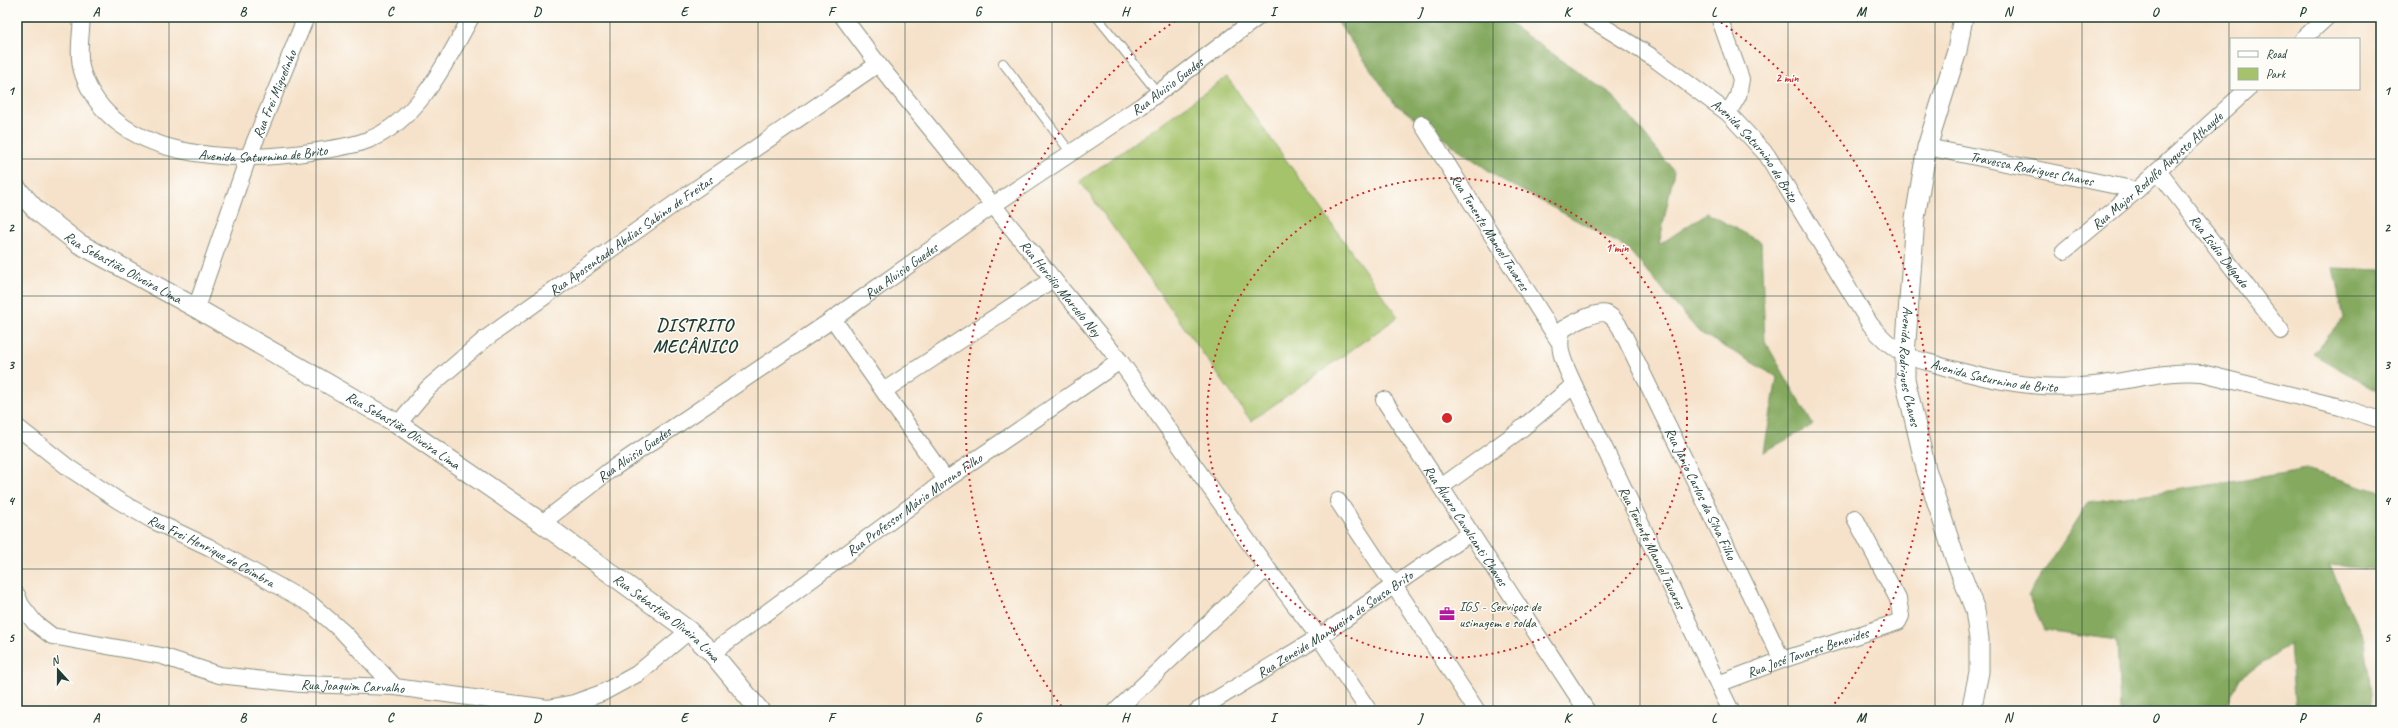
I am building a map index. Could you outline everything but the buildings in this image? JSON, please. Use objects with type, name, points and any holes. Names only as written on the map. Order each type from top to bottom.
[{"type":"street","name":"Avenida Saturnino de Brito","points":[[82,17],[80,42],[83,73],[94,97],[116,120],[140,136],[167,147],[248,158],[336,148],[368,140],[392,126],[407,113],[429,86],[471,17]]},
{"type":"street","name":"Rua Frei Miguelinho","points":[[196,308],[248,158],[306,17]]},
{"type":"street","name":"Rua Hercilio Marcelo Ney","points":[[843,17],[878,64],[992,206],[1120,361],[1267,568],[1319,638],[1369,711]]},
{"type":"street","name":"Rua Aluisio Guedes","points":[[542,523],[610,471],[833,318],[992,206],[1158,93],[1258,17]]},
{"type":"street","name":"Avenida Saturnino de Brito","points":[[1588,17],[1652,57],[1728,113],[1767,155],[1870,324],[1881,338],[1905,355],[1983,378],[2023,386],[2095,385],[2142,376],[2185,371],[2202,373],[2340,406],[2381,420]]},
{"type":"street","points":[[1719,17],[1741,79],[1738,96],[1728,113]]},
{"type":"street","name":"Avenida Rodrigues Chaves","points":[[1963,17],[1957,51],[1927,147],[1915,218],[1905,355],[1908,393],[1926,469],[1955,558],[1976,610],[1979,639],[1979,672],[1971,711]]},
{"type":"street","points":[[2304,38],[2328,17]]},
{"type":"street","name":"Rua Aposentado Abdias Sabino de Freitas","points":[[398,424],[428,388],[485,339],[677,202],[878,64]]},
{"type":"street","name":"Rua Major Rodolfo Augusto Athayde","points":[[2064,251],[2137,190],[2247,90]]},
{"type":"street","name":"Rua Tenente Manoel Tavares","points":[[1422,124],[1558,340],[1574,385],[1731,711]]},
{"type":"street","name":"Travessa Rodrigues Chaves","points":[[1927,147],[2137,190]]},
{"type":"street","name":"Rua Isidio Delgado","points":[[2158,171],[2281,331]]},
{"type":"street","name":"Rua Sebastião Oliveira Lima","points":[[17,189],[36,210],[78,242],[398,424],[542,523],[689,631],[712,653],[760,711]]},
{"type":"street","points":[[885,390],[1053,279]]},
{"type":"street","name":"Rua Jânio Carlos da Silva Filho","points":[[1558,340],[1563,329],[1599,313],[1606,313],[1613,317],[1620,327],[1782,660]]},
{"type":"street","points":[[833,318],[885,390],[946,480]]},
{"type":"street","name":"Rua Professor Mário Moreno Filho","points":[[712,653],[946,480],[1120,361]]},
{"type":"street","points":[[1441,487],[1520,430],[1574,385]]},
{"type":"street","name":"Rua Álvaro Cavalcanti Chaves","points":[[1384,400],[1587,711]]},
{"type":"street","name":"Rua Frei Henrique de Coimbra","points":[[17,427],[69,468],[119,501],[152,520],[209,547],[312,605],[343,632],[395,687]]},
{"type":"street","points":[[1338,500],[1477,711]]},
{"type":"street","name":"Rua José Tavares Benevides","points":[[1718,684],[1782,660],[1898,622],[1901,616],[1898,599],[1855,518]]},
{"type":"street","name":"Rua Zeneide Mangueira de Sousa Brito","points":[[1196,711],[1319,638],[1470,533]]},
{"type":"street","points":[[1116,711],[1267,568]]},
{"type":"street","name":"Rua Joaquim Carvalho","points":[[17,595],[21,605],[35,623],[52,636],[162,656],[219,675],[301,684],[395,687],[548,710],[581,701],[602,693],[623,682],[637,674],[689,631]]},
{"type":"lane","points":[[1097,17],[1158,93]]},
{"type":"lane","points":[[1003,63],[1071,153]]},
{"type":"green space","points":[[1334,17],[1500,17],[1613,96],[1674,171],[1659,245],[1707,213],[1761,242],[1765,341],[1813,425],[1764,452],[1777,377],[1699,332],[1627,248],[1499,178],[1395,104]]},
{"type":"green space","points":[[1227,77],[1398,317],[1251,421],[1080,181]]},
{"type":"green space","points":[[2333,268],[2381,270],[2381,393],[2313,354],[2344,318]]},
{"type":"green space","points":[[2306,469],[2381,492],[2381,570],[2329,565],[2365,640],[2373,711],[2295,711],[2290,644],[2240,678],[2224,711],[2120,711],[2117,640],[2044,630],[2028,596],[2089,502],[2245,480]]},
{"type":"place","name":"IGS - Serviços de usinagem e solda","points":[[1447,614]]},
{"type":"district","name":"DISTRITO MECÂNICO","points":[[695,335]]}]
